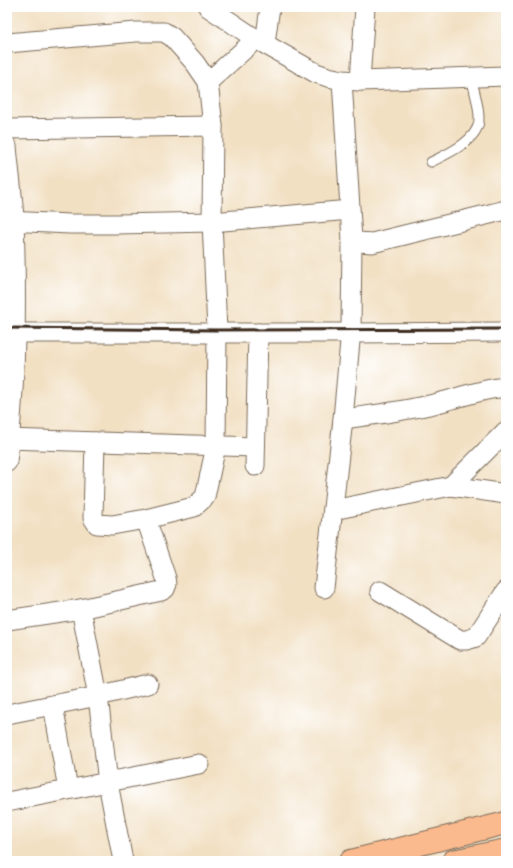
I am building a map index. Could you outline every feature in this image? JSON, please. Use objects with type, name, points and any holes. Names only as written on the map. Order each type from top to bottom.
[{"type":"highway","points":[[351,861],[506,823]]},
{"type":"highway","points":[[453,861],[506,850]]},
{"type":"street","points":[[208,7],[260,41],[316,73],[328,78],[351,81],[506,76]]},
{"type":"street","points":[[208,82],[260,41],[270,7]]},
{"type":"street","points":[[324,588],[351,333],[351,81],[365,7]]},
{"type":"street","points":[[7,43],[136,32],[164,32],[172,37],[195,62],[208,82],[213,126],[212,222],[217,333],[216,446],[205,497],[194,507],[146,519],[112,525],[97,524],[93,518],[95,442]]},
{"type":"street","points":[[7,129],[213,126]]},
{"type":"street","points":[[7,146],[10,220],[11,333],[14,384],[7,462]]},
{"type":"street","points":[[10,220],[78,224],[212,222],[350,210]]},
{"type":"street","points":[[352,240],[372,243],[506,210]]},
{"type":"street","points":[[11,333],[506,332]]},
{"type":"street","points":[[255,466],[258,333]]},
{"type":"street","points":[[343,419],[406,410],[459,398],[490,388],[506,387]]},
{"type":"street","points":[[451,486],[506,431]]},
{"type":"street","points":[[8,439],[255,446]]},
{"type":"street","points":[[333,510],[451,486],[506,494]]},
{"type":"street","points":[[7,620],[81,608],[160,592],[165,589],[167,584],[166,578],[146,519]]},
{"type":"street","points":[[380,591],[460,640],[467,640],[476,637],[506,591]]},
{"type":"street","points":[[81,608],[98,696],[108,783],[123,861]]},
{"type":"street","points":[[7,714],[98,696],[148,684]]},
{"type":"street","points":[[53,705],[68,789]]},
{"type":"street","points":[[7,802],[199,764]]},
{"type":"lane","points":[[431,162],[450,153],[472,137],[479,122],[471,78]]},
{"type":"railway","points":[[7,328],[217,330],[506,329]]}]
